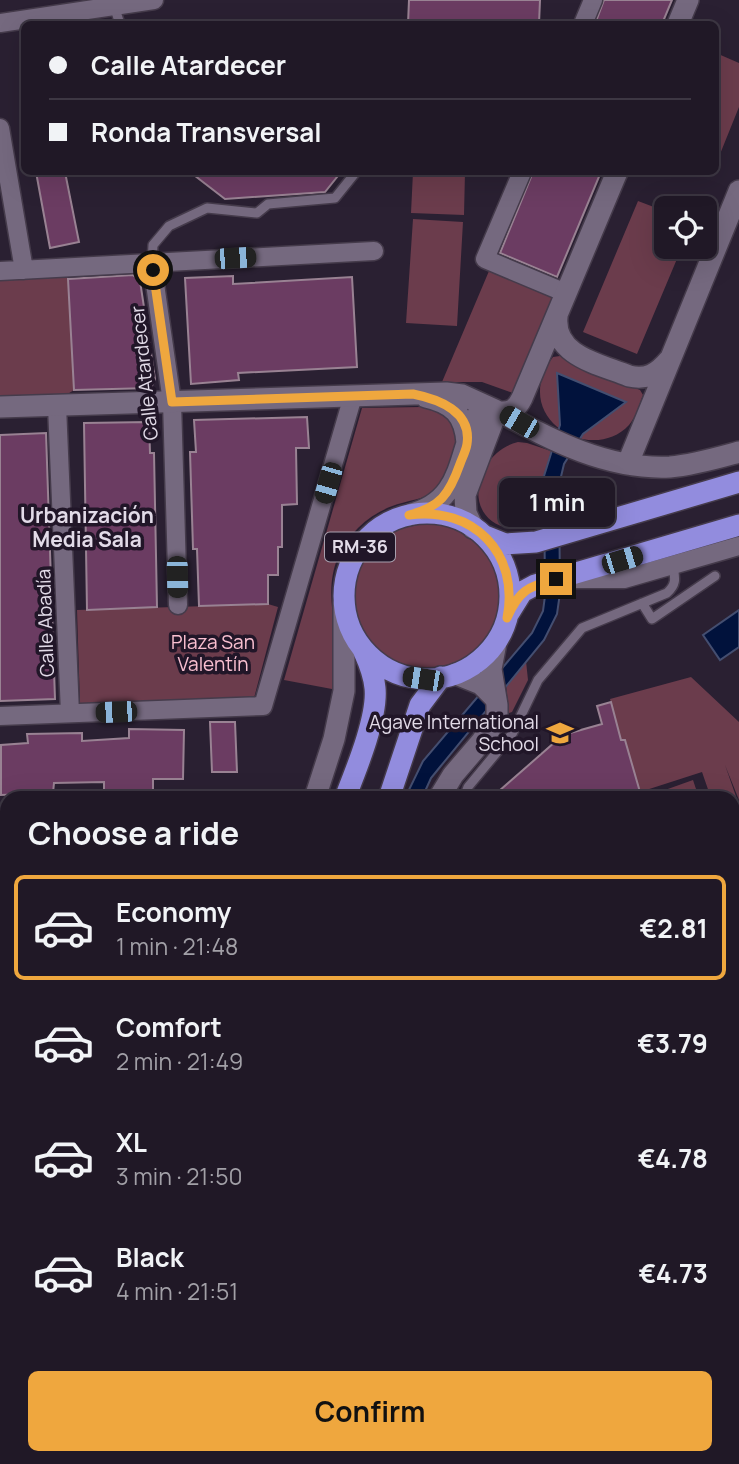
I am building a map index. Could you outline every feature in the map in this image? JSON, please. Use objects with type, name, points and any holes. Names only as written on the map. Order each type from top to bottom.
[{"type":"highway","name":"RM-36","points":[[347,791],[363,746],[375,697],[373,677],[361,647],[350,629],[344,603],[347,572],[362,544],[380,528],[409,515],[424,513],[448,516],[492,540],[505,544],[536,542],[739,482]]},
{"type":"highway","name":"RM-36","points":[[361,647],[373,659],[394,672],[423,679],[449,676],[475,664],[496,643],[522,593],[535,585],[739,525]]},
{"type":"highway","name":"RM-36","points":[[476,529],[497,551],[506,571],[510,594],[507,618]]},
{"type":"highway","name":"RM-36","points":[[391,791],[420,705],[449,676]]},
{"type":"main road","points":[[679,21],[688,0]]},
{"type":"main road","points":[[476,529],[466,513],[464,501],[477,416],[485,410],[510,412],[519,404],[616,175]]},
{"type":"main road","points":[[628,463],[739,191]]},
{"type":"main road","points":[[557,315],[558,335],[565,347],[629,376],[637,378],[652,375],[669,360]]},
{"type":"main road","points":[[413,394],[443,402],[458,414],[464,422],[473,451]]},
{"type":"main road","points":[[0,407],[454,394],[498,411],[585,453],[628,463],[671,467],[739,452]]},
{"type":"main road","points":[[409,515],[433,507],[446,494],[473,451],[508,433],[529,431],[545,435]]},
{"type":"main road","points":[[317,791],[334,739],[344,691],[344,603]]},
{"type":"main road","points":[[443,791],[494,723],[497,712],[491,669],[496,643]]},
{"type":"main road","points":[[449,676],[481,684],[496,699]]},
{"type":"street","points":[[0,23],[114,3],[154,0]]},
{"type":"street","points":[[584,21],[593,0]]},
{"type":"street","points":[[0,128],[24,270]]},
{"type":"street","points":[[521,175],[485,260],[566,293]]},
{"type":"street","points":[[0,271],[374,251]]},
{"type":"street","name":"Calle Atardecer","points":[[152,263],[172,402],[178,605]]},
{"type":"street","points":[[0,716],[263,706],[353,396]]},
{"type":"street","name":"Calle Abadía","points":[[57,406],[70,713]]},
{"type":"street","points":[[556,579],[624,579],[739,546]]},
{"type":"lane","points":[[114,3],[119,21]]},
{"type":"lane","points":[[152,263],[153,245],[169,226],[207,208],[257,213],[268,204],[335,198],[354,175]]},
{"type":"lane","points":[[467,791],[512,734],[538,680],[582,628],[657,598],[673,587],[676,581],[673,566]]},
{"type":"lane","points":[[642,603],[652,619],[715,576]]},
{"type":"green space","points":[[719,54],[739,63],[739,107],[719,157]]},
{"type":"green space","points":[[413,175],[465,175],[464,215],[411,213]]},
{"type":"green space","points":[[638,201],[654,207],[654,259],[677,259],[637,354],[583,332]]},
{"type":"green space","points":[[413,219],[463,222],[457,326],[406,323]]},
{"type":"green space","points":[[489,271],[553,298],[513,393],[482,382],[442,382]]},
{"type":"green space","points":[[68,276],[74,390],[66,395],[0,397],[0,278]]},
{"type":"green space","points":[[560,356],[640,390],[643,395],[629,425],[613,436],[595,440],[576,437],[560,429],[547,416],[541,399],[542,379],[553,357]]},
{"type":"green space","points":[[422,407],[437,410],[447,418],[453,428],[456,440],[451,466],[444,479],[429,495],[392,506],[373,516],[356,530],[343,547],[333,574],[331,590],[337,656],[332,689],[284,680],[362,408]]},
{"type":"green space","points":[[518,442],[551,451],[544,476],[544,526],[516,529],[496,524],[484,512],[478,497],[480,480],[487,464],[500,450]]},
{"type":"green space","points":[[427,513],[459,520],[473,527],[485,538],[496,550],[503,564],[510,596],[503,628],[496,642],[485,654],[473,665],[459,672],[427,679],[395,672],[381,665],[369,654],[358,642],[351,628],[344,596],[351,564],[358,550],[369,538],[381,527],[395,520]]},
{"type":"green space","name":"Plaza San Valentín","points":[[268,604],[278,607],[254,698],[80,705],[77,610]]},
{"type":"green space","points":[[526,661],[528,680],[512,712],[509,713],[506,685]]},
{"type":"green space","points":[[691,677],[739,722],[739,791],[735,791],[725,765],[734,791],[709,791],[702,772],[640,791],[625,740],[621,740],[610,699]]},
{"type":"green space","points":[[693,780],[697,791],[662,791]]},
{"type":"water","points":[[557,373],[626,402],[583,434],[564,464],[559,485],[560,593],[557,614],[544,640],[431,778],[425,791],[408,791],[423,761],[532,633],[543,611],[544,476],[560,425]]},
{"type":"water","points":[[739,610],[739,647],[720,660],[703,635]]},
{"type":"building","points":[[409,0],[540,0],[539,21],[408,21]]},
{"type":"building","points":[[604,0],[672,0],[663,21],[596,21]]},
{"type":"building","points":[[37,175],[66,175],[79,242],[50,248]]},
{"type":"building","points":[[194,175],[339,175],[325,192],[225,199]]},
{"type":"building","points":[[532,175],[600,175],[557,277],[500,253]]},
{"type":"building","points":[[133,275],[140,281],[155,379],[151,388],[74,390],[68,279]]},
{"type":"building","points":[[233,276],[233,284],[352,277],[357,367],[238,373],[239,380],[191,384],[185,278]]},
{"type":"building","points":[[307,417],[309,448],[296,448],[297,504],[282,505],[282,547],[278,547],[278,575],[268,575],[268,604],[199,606],[197,549],[193,549],[190,452],[196,452],[194,420]]},
{"type":"building","points":[[149,422],[150,453],[154,453],[157,607],[87,610],[84,423]]},
{"type":"building","points":[[46,433],[55,699],[0,701],[0,435]]},
{"type":"building","points":[[611,702],[621,740],[625,740],[640,791],[499,791],[563,735],[602,724],[597,706]]},
{"type":"building","points":[[210,722],[235,722],[237,772],[212,772]]},
{"type":"building","points":[[129,729],[184,730],[183,779],[153,779],[153,790],[104,791],[104,782],[54,783],[53,791],[1,791],[1,745],[28,743],[27,734],[82,733],[82,741],[129,738]]},
{"type":"place","name":"Agave International School","points":[[560,733]]},
{"type":"district","name":"Urbanización Media Sala","points":[[87,528]]},
{"type":"route","points":[[153,270],[172,402],[413,394],[443,402],[464,422],[467,443],[455,478],[446,494],[433,507],[409,515],[424,513],[448,516],[467,524],[487,539],[502,560],[509,581],[507,618],[512,606],[528,588],[556,579]]}]
